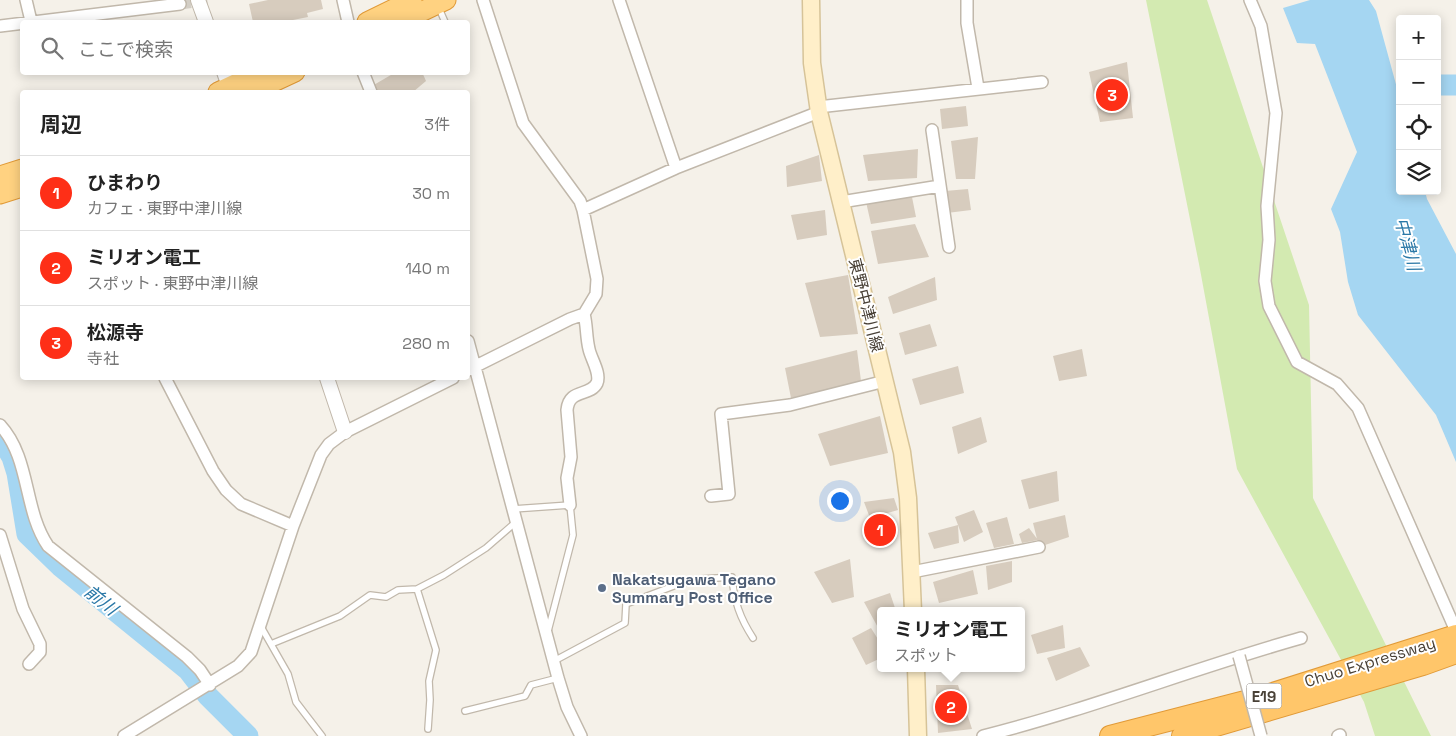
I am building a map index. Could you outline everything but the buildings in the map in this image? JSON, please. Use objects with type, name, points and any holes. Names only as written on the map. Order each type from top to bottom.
[{"type":"highway","points":[[371,20],[412,0]]},
{"type":"highway","points":[[408,20],[441,2]]},
{"type":"highway","points":[[225,86],[253,75]]},
{"type":"highway","points":[[256,90],[289,75]]},
{"type":"highway","points":[[0,176],[20,170]]},
{"type":"highway","points":[[0,194],[20,188]]},
{"type":"highway","name":"Chuo Expressway","points":[[1182,736],[1420,657],[1456,633]]},
{"type":"highway","name":"Chuo Expressway","points":[[1110,736],[1420,657],[1456,653]]},
{"type":"main road","name":"東野中津川線","points":[[811,0],[812,63],[818,110],[902,452],[908,498],[914,607]]},
{"type":"main road","points":[[916,672],[918,736]]},
{"type":"street","points":[[26,0],[31,20]]},
{"type":"street","points":[[198,0],[205,20]]},
{"type":"street","points":[[343,0],[348,20]]},
{"type":"street","points":[[483,0],[524,123],[580,201],[598,279],[596,294],[584,314],[589,349],[596,369],[596,383],[592,388],[571,398],[568,404],[571,458],[567,478],[570,505]]},
{"type":"street","points":[[619,0],[676,168]]},
{"type":"street","points":[[967,0],[967,24],[978,88]]},
{"type":"street","points":[[1250,0],[1261,26],[1276,113],[1268,206],[1269,240],[1265,281],[1269,306],[1297,362],[1336,384],[1358,408],[1456,633]]},
{"type":"street","points":[[40,20],[180,4]]},
{"type":"street","points":[[0,26],[20,23]]},
{"type":"street","points":[[364,75],[370,90]]},
{"type":"street","points":[[583,210],[676,168],[818,110],[978,88],[1042,82]]},
{"type":"street","points":[[932,130],[948,247]]},
{"type":"street","points":[[841,202],[940,186]]},
{"type":"street","points":[[472,368],[570,319],[584,314]]},
{"type":"street","points":[[470,354],[472,368],[513,509],[566,706],[582,736]]},
{"type":"street","points":[[166,380],[213,471],[226,490],[242,504],[293,526]]},
{"type":"street","points":[[328,380],[346,432]]},
{"type":"street","points":[[124,736],[238,666],[251,652],[293,526],[322,455],[329,444],[346,432],[449,380]]},
{"type":"street","points":[[711,496],[729,494],[721,414],[790,405],[885,380]]},
{"type":"street","points":[[0,425],[14,446],[22,463],[35,523],[48,546],[187,657],[210,684]]},
{"type":"street","points":[[0,535],[23,609],[40,644],[40,652],[29,664]]},
{"type":"street","points":[[912,572],[1039,547]]},
{"type":"street","points":[[983,736],[1030,730],[1239,656],[1301,638]]},
{"type":"street","points":[[1239,656],[1261,736]]},
{"type":"lane","points":[[441,2],[445,20]]},
{"type":"lane","points":[[513,509],[570,505],[573,535],[547,633]]},
{"type":"lane","points":[[271,644],[340,616],[370,595],[386,597],[398,590],[417,589],[444,575],[486,548],[516,522]]},
{"type":"lane","points":[[554,661],[625,623],[626,604],[679,584],[701,579],[732,578],[733,595],[737,610],[742,622],[753,638]]},
{"type":"lane","points":[[417,589],[436,650],[429,681],[428,729]]},
{"type":"lane","points":[[259,624],[288,674],[296,702],[322,736]]},
{"type":"lane","points":[[465,711],[525,696],[530,685],[558,678]]},
{"type":"green space","points":[[1146,0],[1207,0],[1309,305],[1313,498],[1431,736],[1375,736],[1364,702],[1237,469],[1199,264]]},
{"type":"water","name":"中津川","points":[[1310,0],[1369,0],[1376,11],[1396,84],[1396,195],[1426,195],[1456,254],[1456,462],[1436,415],[1358,315],[1348,282],[1340,232],[1331,209],[1357,152],[1315,44],[1297,43],[1283,8]]},
{"type":"waterway","points":[[1441,85],[1456,85]]},
{"type":"waterway","name":"前川","points":[[0,437],[12,457],[17,473],[27,534],[60,566],[188,670],[208,696],[248,736]]},
{"type":"tunnel","points":[[180,4],[208,0]]},
{"type":"place","name":"松源寺","points":[[1112,95]]},
{"type":"place","name":"ひまわり","points":[[880,530]]},
{"type":"place","name":"Nakatsugawa Tegano Summary Post Office","points":[[602,588]]},
{"type":"place","name":"ミリオン電工","points":[[951,707]]}]
